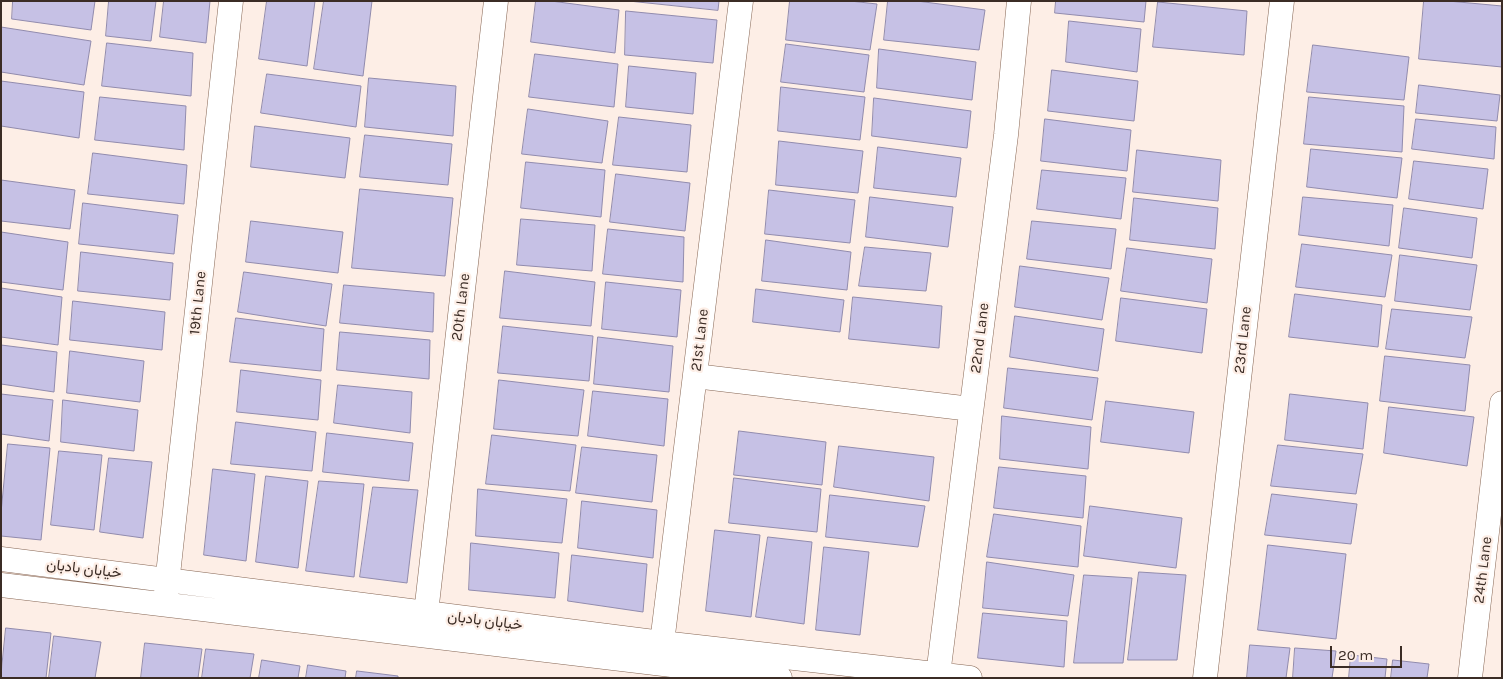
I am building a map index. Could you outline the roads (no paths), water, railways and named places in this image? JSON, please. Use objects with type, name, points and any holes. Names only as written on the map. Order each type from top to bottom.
[{"type":"street","name":"19th Lane","points":[[165,605],[231,1]]},
{"type":"street","name":"20th Lane","points":[[426,613],[496,1]]},
{"type":"street","name":"21st Lane","points":[[660,662],[741,1]]},
{"type":"street","name":"22nd Lane","points":[[938,674],[1006,135],[1019,1]]},
{"type":"street","name":"23rd Lane","points":[[1205,678],[1282,1]]},
{"type":"street","points":[[695,376],[971,409]]},
{"type":"street","name":"24th Lane","points":[[1470,678],[1502,403]]},
{"type":"street","name":"خیابان بادبان","points":[[1,559],[426,613],[660,662],[938,674],[970,678]]},
{"type":"street","name":"خیابان بادبان","points":[[1,585],[660,662],[780,678]]}]
